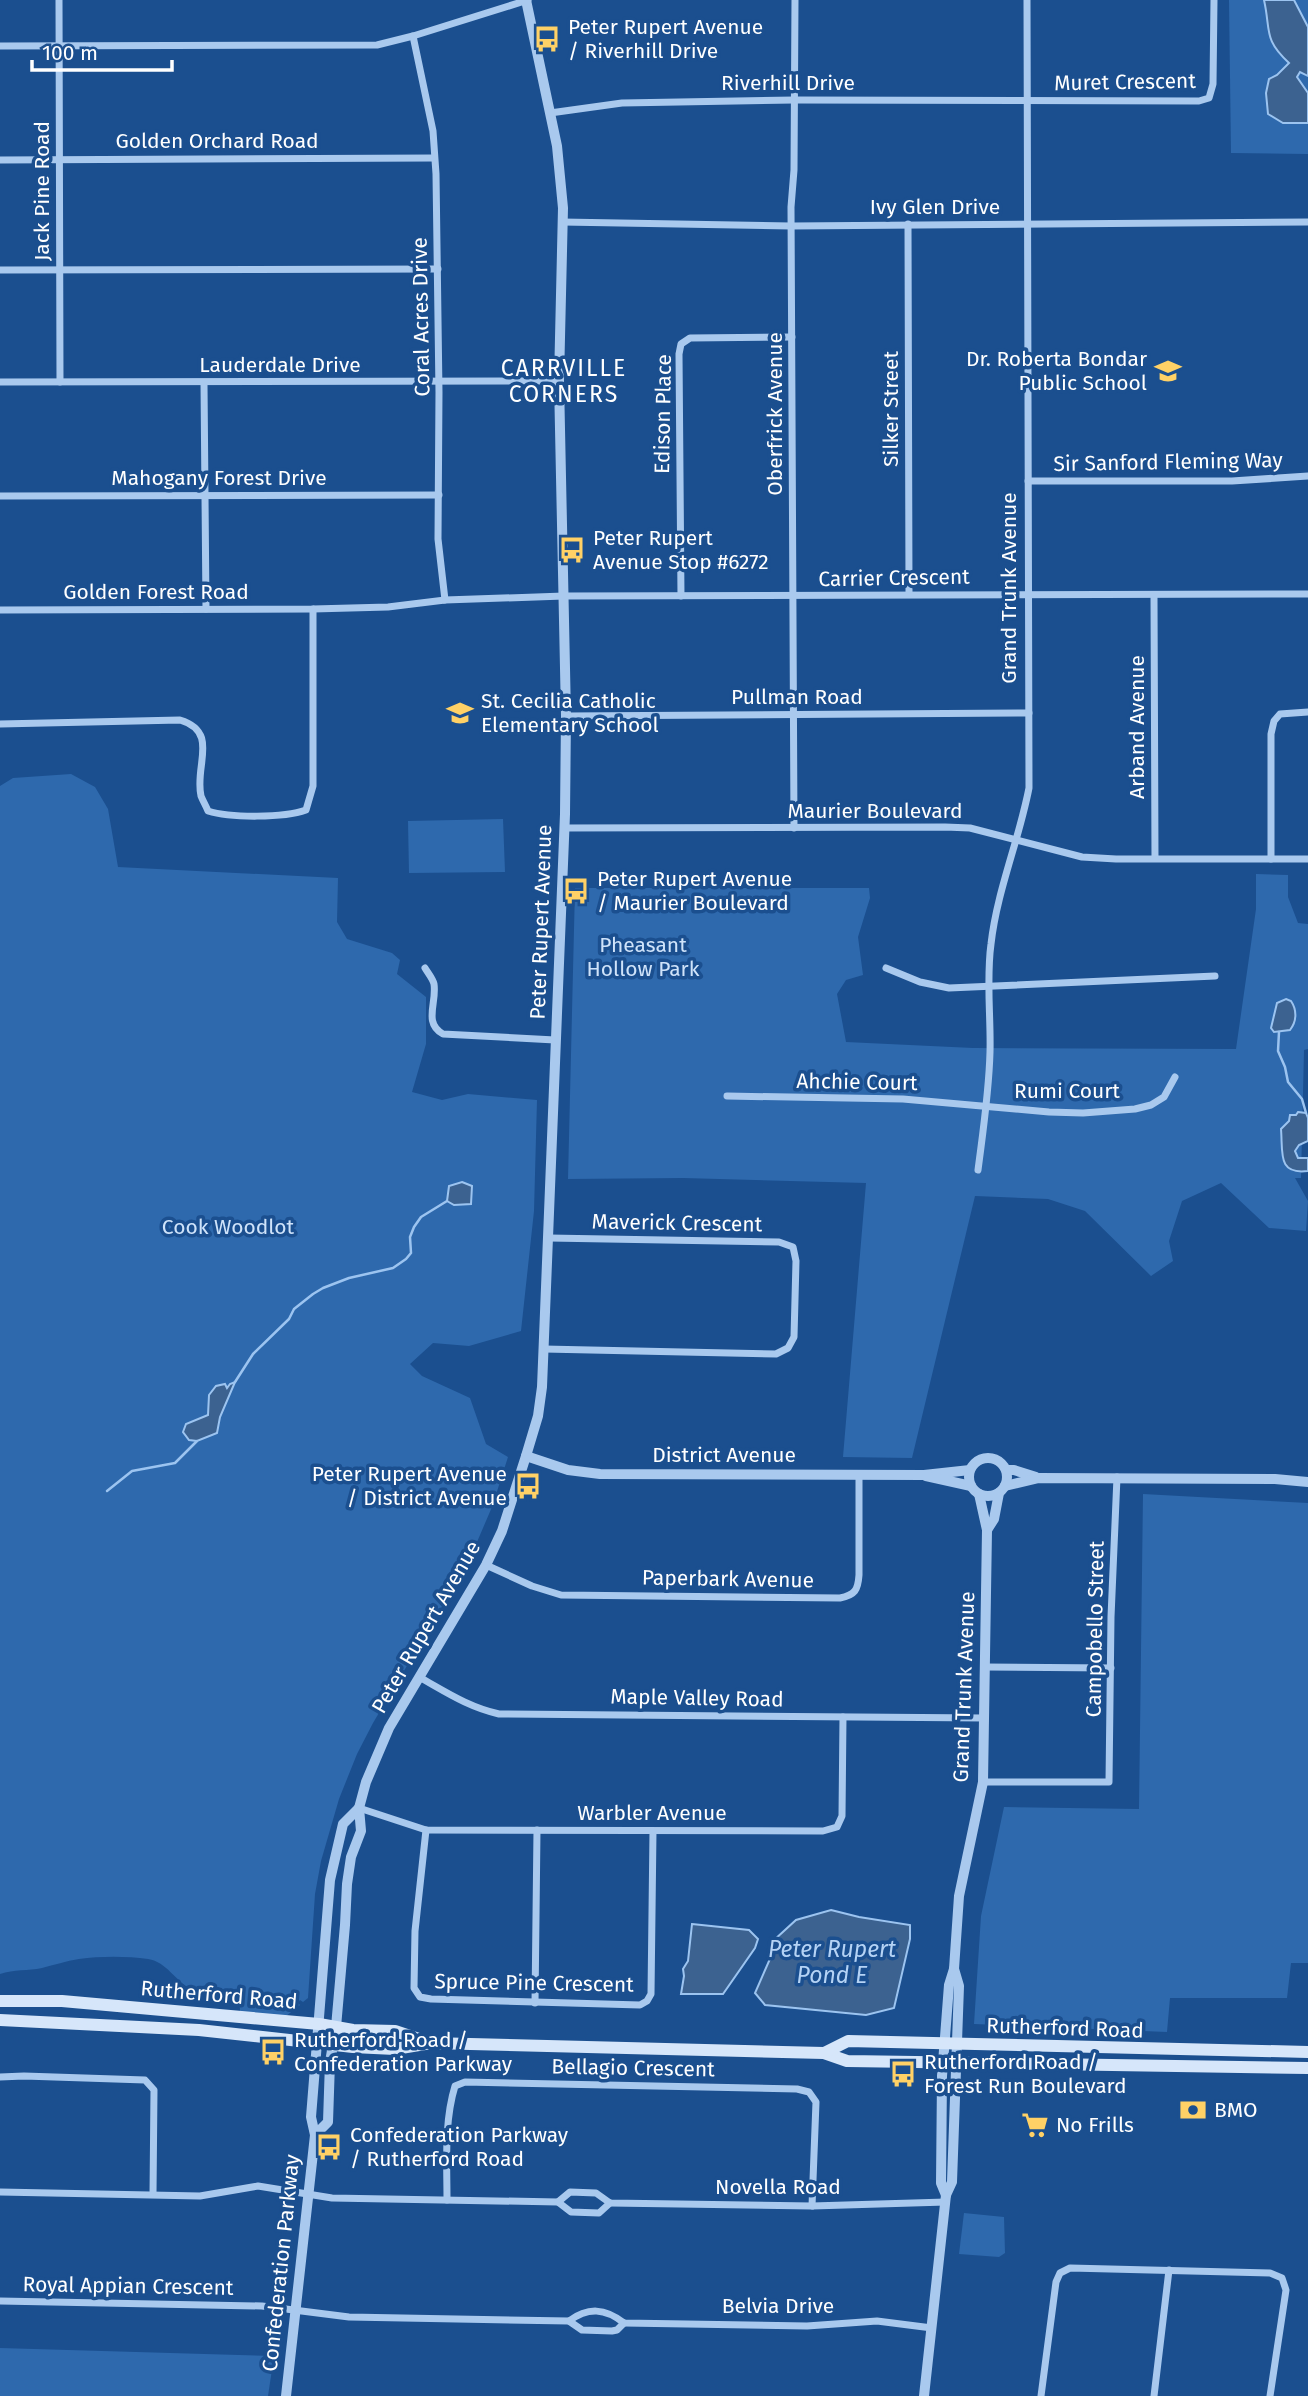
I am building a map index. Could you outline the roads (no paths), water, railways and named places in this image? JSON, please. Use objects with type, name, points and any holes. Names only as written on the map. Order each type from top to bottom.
[{"type":"main road","name":"Rutherford Road","points":[[0,2001],[62,2001],[318,2024],[354,2030],[395,2031],[431,2043]]},
{"type":"main road","name":"Rutherford Road","points":[[0,2020],[199,2030],[395,2049],[431,2043],[824,2053],[847,2061],[1308,2068]]},
{"type":"main road","name":"Rutherford Road","points":[[824,2053],[848,2041],[1308,2052]]},
{"type":"street","name":"Jack Pine Road","points":[[60,0],[60,382]]},
{"type":"street","points":[[0,46],[377,45],[527,0]]},
{"type":"street","name":"Peter Rupert Avenue","points":[[333,2044],[347,1884],[351,1857],[360,1831],[359,1808],[366,1782],[389,1728],[486,1565],[502,1531],[538,1416],[549,1238],[566,716],[559,381],[561,176],[527,0]]},
{"type":"street","name":"Oberfrick Avenue","points":[[793,828],[791,226],[795,0]]},
{"type":"street","name":"Grand Trunk Avenue","points":[[978,1170],[990,1053],[990,948],[1029,788],[1027,0]]},
{"type":"street","name":"Muret Crescent","points":[[1027,101],[1199,101],[1209,98],[1213,84],[1214,0]]},
{"type":"street","name":"Coral Acres Drive","points":[[413,36],[435,158],[439,382],[438,539],[445,600]]},
{"type":"street","name":"Riverhill Drive","points":[[550,113],[622,103],[794,100],[1027,101]]},
{"type":"street","name":"Golden Orchard Road","points":[[0,160],[435,158]]},
{"type":"street","name":"Ivy Glen Drive","points":[[562,222],[791,226],[1308,222]]},
{"type":"street","name":"Silker Street","points":[[908,224],[909,594]]},
{"type":"street","points":[[0,270],[438,269]]},
{"type":"street","name":"Edison Place","points":[[681,596],[681,344],[690,338],[792,337]]},
{"type":"street","name":"Lauderdale Drive","points":[[0,382],[559,381]]},
{"type":"street","points":[[204,383],[206,609]]},
{"type":"street","name":"Sir Sanford Fleming Way","points":[[1028,481],[1308,477]]},
{"type":"street","name":"Mahogany Forest Drive","points":[[0,496],[439,495]]},
{"type":"street","name":"Carrier Crescent","points":[[564,596],[1308,594]]},
{"type":"street","name":"Golden Forest Road","points":[[0,611],[313,609],[388,607],[445,600],[564,596]]},
{"type":"street","name":"Arband Avenue","points":[[1154,596],[1154,858]]},
{"type":"street","points":[[0,724],[180,720],[197,726],[202,736],[201,794],[208,811],[223,816],[294,814],[306,810],[313,786],[313,609]]},
{"type":"street","points":[[1271,859],[1271,734],[1274,721],[1280,714],[1308,712]]},
{"type":"street","name":"Pullman Road","points":[[566,716],[1029,713]]},
{"type":"street","name":"Maurier Boulevard","points":[[564,828],[970,828],[1082,856],[1308,859]]},
{"type":"street","points":[[425,968],[434,984],[431,1020],[436,1030],[443,1034],[555,1040]]},
{"type":"street","points":[[886,968],[920,982],[949,988],[1215,976]]},
{"type":"street","name":"Rumi Court","points":[[986,1107],[1067,1113],[1135,1109],[1151,1105],[1164,1097],[1175,1077]]},
{"type":"street","name":"Ahchie Court","points":[[727,1096],[903,1099],[986,1107]]},
{"type":"street","name":"Maverick Crescent","points":[[544,1349],[776,1354],[788,1348],[794,1337],[796,1261],[793,1247],[779,1242],[549,1238]]},
{"type":"street","name":"District Avenue","points":[[526,1456],[568,1470],[600,1474],[924,1475],[970,1470]]},
{"type":"street","points":[[1002,1490],[1007,1476],[1006,1470],[998,1461],[986,1458],[976,1461],[970,1470],[975,1490],[989,1496],[1039,1478],[1275,1479],[1308,1482]]},
{"type":"street","points":[[1006,1470],[1039,1478]]},
{"type":"street","name":"Paperbark Avenue","points":[[486,1565],[532,1586],[561,1595],[851,1596],[859,1588],[859,1475]]},
{"type":"street","name":"District Avenue","points":[[924,1475],[975,1490]]},
{"type":"street","name":"Campobello Street","points":[[982,1782],[1109,1782],[1117,1477]]},
{"type":"street","name":"Grand Trunk Avenue","points":[[951,2044],[959,1986],[954,1969],[959,1896],[982,1782],[987,1530],[975,1490]]},
{"type":"street","name":"Grand Trunk Avenue","points":[[987,1530],[994,1519],[1002,1490]]},
{"type":"street","points":[[985,1667],[1111,1668]]},
{"type":"street","name":"Maple Valley Road","points":[[419,1677],[452,1698],[477,1709],[499,1714],[984,1718]]},
{"type":"street","name":"Warbler Avenue","points":[[359,1808],[426,1830],[822,1831],[837,1827],[842,1816],[843,1717]]},
{"type":"street","name":"Peter Rupert Avenue","points":[[318,2024],[330,1880],[343,1824],[359,1808]]},
{"type":"street","name":"Spruce Pine Crescent","points":[[426,1830],[415,1931],[414,1988],[419,1997],[640,2006],[647,2001],[650,1994],[653,1831]]},
{"type":"street","points":[[535,2003],[537,1830]]},
{"type":"street","name":"Confederation Parkway","points":[[286,2396],[315,2135],[311,2117],[318,2024]]},
{"type":"street","name":"Confederation Parkway","points":[[315,2135],[328,2122],[333,2044]]},
{"type":"street","points":[[946,2199],[941,2183],[943,2063],[951,2044]]},
{"type":"street","points":[[924,2396],[946,2199],[952,2182],[957,2063],[951,2044]]},
{"type":"street","points":[[0,2077],[145,2080],[154,2091],[153,2194]]},
{"type":"street","name":"Bellagio Crescent","points":[[447,2200],[447,2139],[452,2097],[455,2086],[465,2082],[797,2089],[809,2092],[816,2102],[812,2206]]},
{"type":"street","points":[[0,2192],[200,2196],[258,2186],[309,2194]]},
{"type":"street","name":"Novella Road","points":[[558,2202],[570,2192],[596,2193],[610,2203],[812,2206],[946,2199]]},
{"type":"street","name":"Novella Road","points":[[309,2194],[332,2198],[558,2202],[571,2212],[599,2213],[610,2203]]},
{"type":"street","points":[[1041,2396],[1056,2282],[1060,2273],[1070,2268],[1270,2273],[1282,2278],[1286,2290],[1270,2396]]},
{"type":"street","points":[[1154,2396],[1169,2270]]},
{"type":"street","name":"Royal Appian Crescent","points":[[0,2301],[262,2306],[296,2311]]},
{"type":"street","name":"Belvia Drive","points":[[296,2311],[349,2317],[569,2322],[582,2330],[612,2331],[624,2323],[807,2326],[877,2321],[932,2328]]},
{"type":"street","name":"Belvia Drive","points":[[569,2322],[582,2312],[594,2312],[612,2313],[624,2323]]},
{"type":"water","points":[[1264,0],[1294,0],[1308,27],[1308,76],[1300,72],[1297,77],[1308,93],[1308,123],[1283,123],[1268,114],[1266,93],[1269,79],[1289,63],[1275,47],[1269,34]]},
{"type":"water","points":[[1286,999],[1291,1001],[1294,1008],[1294,1023],[1290,1030],[1274,1032],[1271,1028],[1277,1003]]},
{"type":"water","points":[[1298,1112],[1306,1113],[1308,1118],[1308,1141],[1299,1145],[1295,1151],[1298,1158],[1308,1158],[1308,1171],[1291,1170],[1286,1166],[1282,1154],[1281,1129],[1289,1121],[1290,1115],[1296,1115]]},
{"type":"water","points":[[462,1182],[472,1186],[471,1204],[454,1205],[447,1201],[449,1186]]},
{"type":"water","points":[[235,1382],[220,1417],[217,1433],[197,1441],[189,1440],[183,1432],[186,1424],[208,1415],[209,1395],[216,1386],[225,1384],[227,1388]]},
{"type":"water","name":"Peter Rupert Pond E","points":[[831,1910],[910,1925],[910,1939],[894,2008],[866,2015],[765,2005],[755,1993],[773,1952],[773,1941],[796,1920]]},
{"type":"water","points":[[692,1924],[749,1930],[758,1939],[755,1948],[723,1994],[681,1994]]},
{"type":"waterway","points":[[1279,1032],[1278,1051],[1288,1082],[1302,1099],[1306,1113]]},
{"type":"waterway","points":[[235,1382],[253,1354],[289,1319],[294,1309],[313,1294],[349,1278],[393,1268],[406,1259],[411,1253],[410,1237],[421,1217],[447,1201]]},
{"type":"waterway","points":[[107,1491],[132,1471],[175,1463],[197,1441]]},
{"type":"place","name":"Peter Rupert Avenue / Riverhill Drive","points":[[547,39]]},
{"type":"place","name":"Dr. Roberta Bondar Public School","points":[[1168,371]]},
{"type":"place","name":"Peter Rupert Avenue Stop #6272","points":[[572,550]]},
{"type":"place","name":"St. Cecilia Catholic Elementary School","points":[[460,713]]},
{"type":"place","name":"Peter Rupert Avenue / Maurier Boulevard","points":[[576,891]]},
{"type":"place","name":"Peter Rupert Avenue / District Avenue","points":[[528,1486]]},
{"type":"place","name":"Rutherford Road / Confederation Parkway","points":[[273,2052]]},
{"type":"place","name":"Rutherford Road / Forest Run Boulevard","points":[[903,2074]]},
{"type":"place","name":"BMO","points":[[1193,2110]]},
{"type":"place","name":"No Frills","points":[[1035,2125]]},
{"type":"place","name":"Confederation Parkway / Rutherford Road","points":[[329,2147]]},
{"type":"district","name":"CARRVILLE CORNERS","points":[[564,381]]},
{"type":"park label","name":"Pheasant Hollow Park","points":[[643,957]]},
{"type":"park label","name":"Cook Woodlot","points":[[228,1227]]}]
